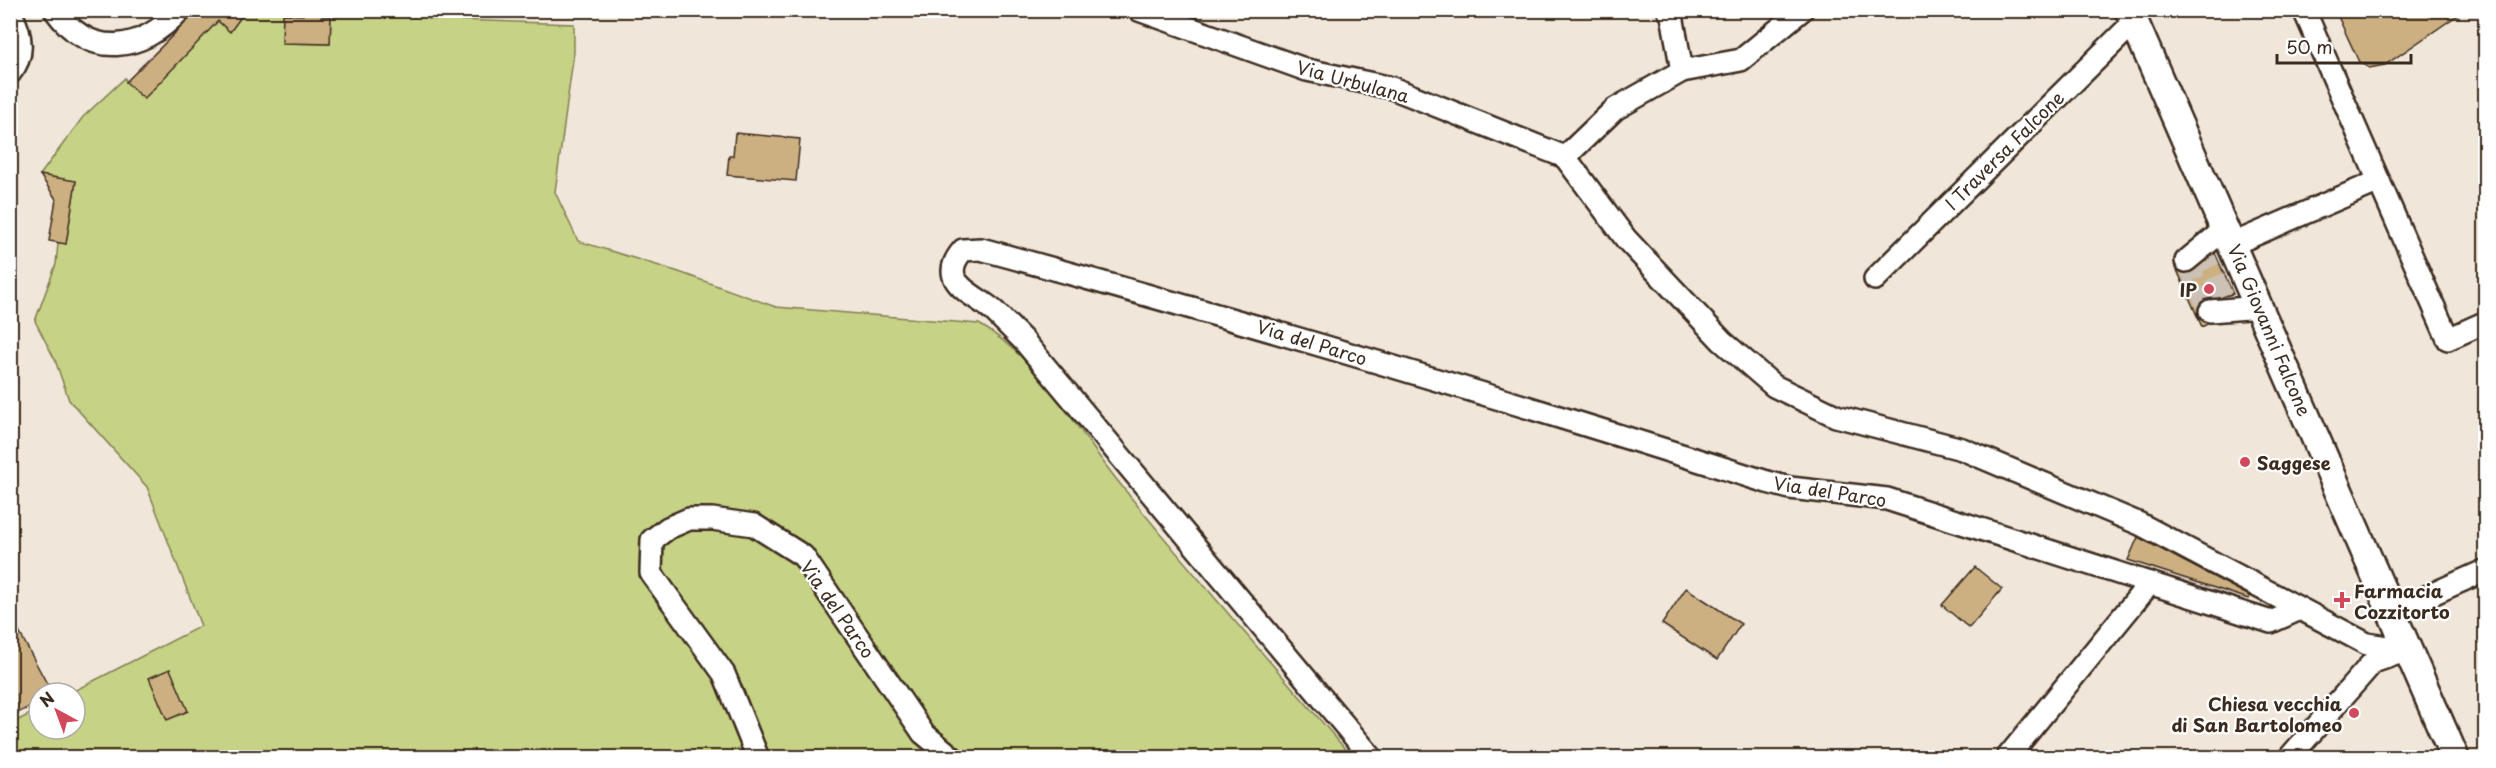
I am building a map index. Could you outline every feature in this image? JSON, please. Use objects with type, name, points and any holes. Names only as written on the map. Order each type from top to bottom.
[{"type":"main road","name":"Via Giovanni Falcone","points":[[2132,16],[2260,307],[2315,455],[2392,612],[2456,758]]},
{"type":"street","points":[[55,10],[83,36],[101,44],[116,45],[131,44],[146,38],[162,28],[180,10]]},
{"type":"street","name":"Via Urbulana","points":[[1139,10],[1307,70],[1392,88],[1565,157]]},
{"type":"street","points":[[1668,10],[1672,15],[1682,71]]},
{"type":"street","points":[[1802,10],[1741,60],[1682,71],[1615,109],[1565,157],[1626,239],[1722,341],[1774,386],[1836,416],[1962,449],[2140,524],[2367,644],[2408,650]]},
{"type":"street","points":[[2304,10],[2448,339],[2486,322]]},
{"type":"street","points":[[10,12],[19,27],[21,40],[20,57],[10,73]]},
{"type":"street","name":"I Traversa Falcone","points":[[1875,279],[2132,16]]},
{"type":"street","points":[[2186,261],[2230,236],[2379,181]]},
{"type":"street","name":"Via del Parco","points":[[1372,758],[1024,341],[993,310],[961,288],[953,277],[953,260],[963,250],[981,249],[1207,311],[1539,410],[1767,482],[1790,488],[1887,499],[2271,622],[2300,609]]},
{"type":"street","points":[[2210,310],[2260,307]]},
{"type":"street","name":"Via del Parco","points":[[758,758],[724,674],[651,573],[652,540],[668,528],[689,519],[712,519],[754,525],[803,556],[923,733],[953,758]]},
{"type":"street","points":[[2392,612],[2486,570]]},
{"type":"street","points":[[2007,758],[2150,583]]},
{"type":"street","points":[[2289,758],[2373,662],[2408,650]]},
{"type":"green space","points":[[246,10],[284,11],[283,43],[330,44],[331,11],[429,11],[428,19],[574,24],[574,52],[555,192],[578,241],[679,272],[776,307],[979,324],[1000,338],[1037,374],[1145,515],[1352,757],[11,758],[11,724],[27,715],[27,741],[87,741],[87,684],[201,626],[147,487],[69,400],[55,360],[35,321],[56,264],[58,243],[66,244],[76,181],[40,175],[83,117],[125,78],[126,82],[218,21],[230,32]]},
{"type":"building","points":[[193,10],[246,10],[230,32],[218,21],[144,99],[126,82],[189,19]]},
{"type":"building","points":[[303,10],[322,10],[322,16],[331,16],[330,44],[282,43],[283,14],[303,15]]},
{"type":"building","points":[[2335,10],[2465,10],[2385,65],[2369,68],[2359,62]]},
{"type":"building","points":[[735,133],[800,139],[796,181],[727,175],[729,156],[733,156]]},
{"type":"building","points":[[40,175],[76,181],[66,244],[49,241],[56,199]]},
{"type":"building","points":[[2215,253],[2233,294],[2202,301],[2197,313],[2200,319],[2209,323],[2202,327],[2177,270],[2189,273]]},
{"type":"building","points":[[2138,537],[2250,596],[2249,599],[2128,560]]},
{"type":"building","points":[[1975,567],[2002,589],[1969,628],[1942,605]]},
{"type":"building","points":[[1686,588],[1741,624],[1717,660],[1662,624]]},
{"type":"building","points":[[10,615],[46,681],[27,681],[27,708],[10,717]]},
{"type":"building","points":[[170,669],[188,711],[167,720],[149,678]]},
{"type":"tunnel","points":[[2201,249],[2228,309]]},
{"type":"tunnel","points":[[2186,261],[2210,311]]},
{"type":"place","name":"IP","points":[[2209,289]]},
{"type":"place","name":"Saggese","points":[[2245,462]]},
{"type":"place","name":"Farmacia Cozzitorto","points":[[2342,600]]},
{"type":"place","name":"Chiesa vecchia di San Bartolomeo","points":[[2354,713]]}]
